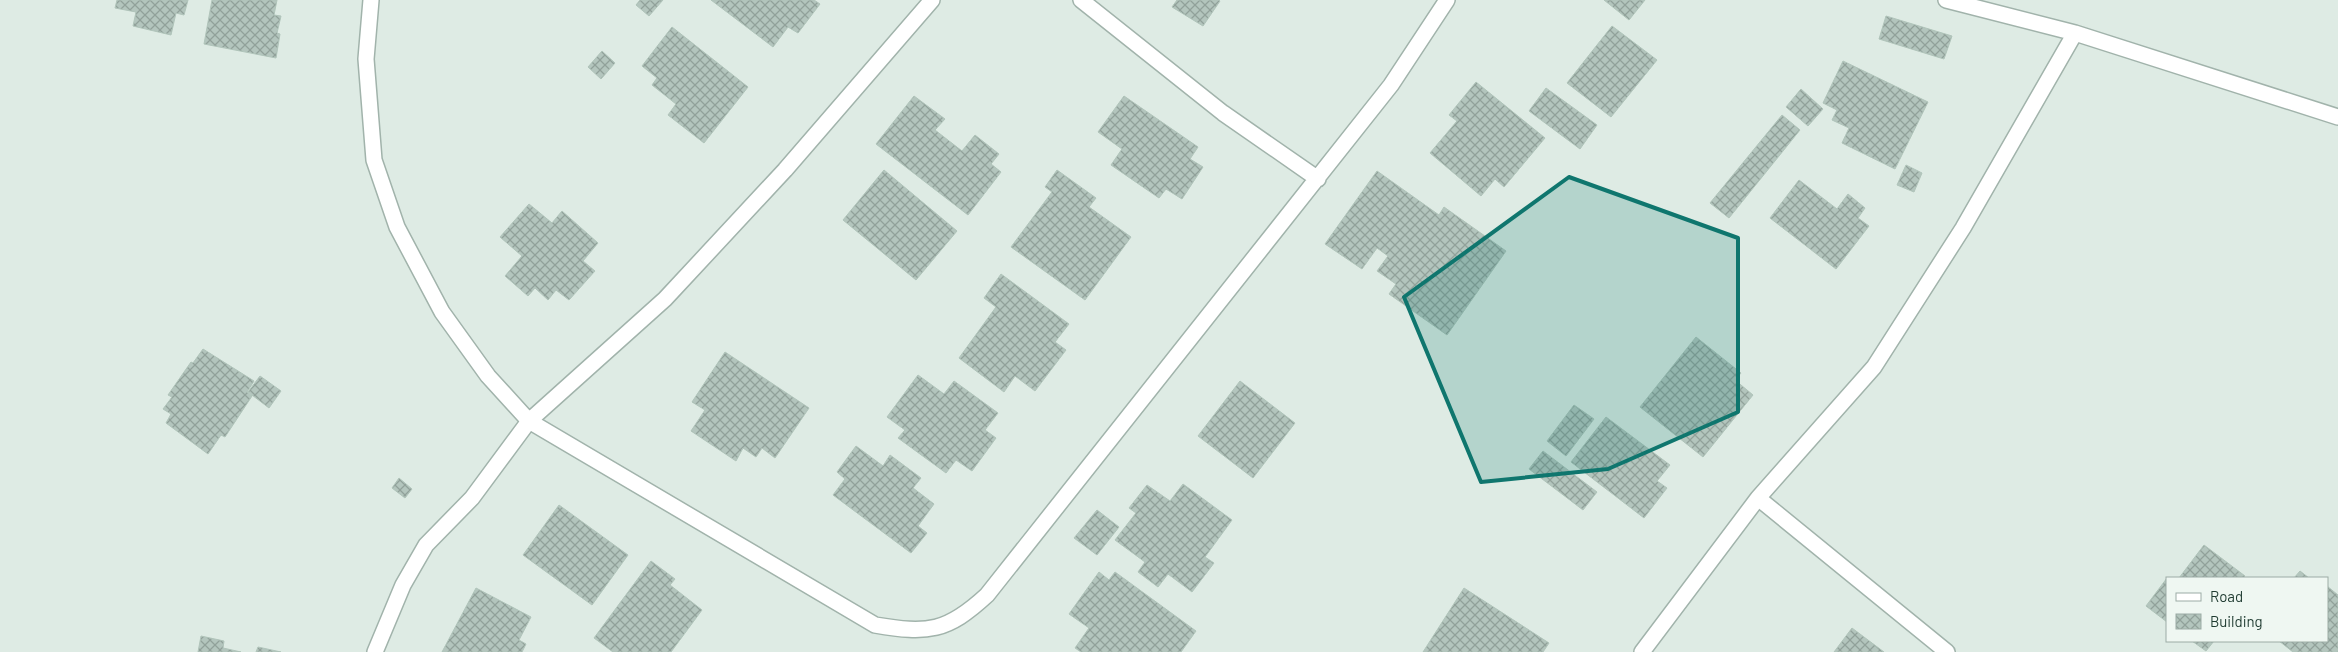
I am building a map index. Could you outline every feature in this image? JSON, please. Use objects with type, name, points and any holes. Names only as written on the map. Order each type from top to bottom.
[{"type":"street","points":[[371,0],[366,59],[374,160],[397,227],[442,312],[488,376],[529,421],[875,625],[907,631],[941,627],[964,616],[986,595],[1391,85],[1447,0]]},
{"type":"street","points":[[375,652],[403,585],[426,545],[472,498],[529,421],[665,299],[785,170],[932,0]]},
{"type":"street","points":[[1081,0],[1223,113],[1318,179]]},
{"type":"street","points":[[1946,0],[2075,33],[2338,117]]},
{"type":"street","points":[[1642,652],[1758,498],[1874,367],[1963,228],[2075,33]]},
{"type":"street","points":[[1758,498],[1947,652]]},
{"type":"highlighted area","points":[[1569,177],[1738,238],[1738,412],[1608,469],[1481,482],[1404,297]]},
{"type":"building","points":[[117,0],[188,0],[184,15],[176,13],[171,35],[133,26],[136,12],[115,8]]},
{"type":"building","points":[[212,0],[277,0],[274,15],[281,16],[277,33],[280,34],[276,58],[204,44]]},
{"type":"building","points":[[640,0],[663,0],[649,16],[636,5]]},
{"type":"building","points":[[711,0],[814,0],[820,4],[798,33],[788,27],[773,47]]},
{"type":"building","points":[[1177,0],[1220,1],[1203,26],[1172,7]]},
{"type":"building","points":[[1604,0],[1645,0],[1629,20]]},
{"type":"building","points":[[1886,16],[1952,36],[1944,59],[1879,39]]},
{"type":"building","points":[[1612,26],[1657,60],[1611,117],[1567,83]]},
{"type":"building","points":[[672,27],[748,87],[704,143],[668,115],[676,104],[652,85],[657,78],[642,66]]},
{"type":"building","points":[[602,51],[615,63],[601,79],[588,67]]},
{"type":"building","points":[[1843,61],[1928,102],[1895,169],[1842,143],[1849,128],[1832,120],[1837,110],[1823,103]]},
{"type":"building","points":[[1476,82],[1545,138],[1504,187],[1495,179],[1481,196],[1430,153],[1457,121],[1449,115]]},
{"type":"building","points":[[1546,88],[1597,125],[1580,149],[1529,111]]},
{"type":"building","points":[[1801,89],[1823,109],[1808,126],[1786,107]]},
{"type":"building","points":[[914,96],[945,119],[935,130],[962,151],[975,135],[999,154],[991,164],[1001,172],[968,215],[876,144]]},
{"type":"building","points":[[1124,96],[1198,147],[1190,159],[1203,167],[1182,199],[1166,189],[1159,198],[1111,165],[1122,149],[1098,132]]},
{"type":"building","points":[[1782,115],[1800,130],[1729,218],[1710,203]]},
{"type":"building","points":[[1906,165],[1922,173],[1914,192],[1897,185]]},
{"type":"building","points":[[884,170],[957,231],[916,280],[843,220]]},
{"type":"building","points":[[1057,170],[1096,198],[1089,207],[1131,237],[1085,300],[1011,247],[1052,192],[1045,187]]},
{"type":"building","points":[[1377,171],[1439,215],[1444,207],[1506,251],[1447,335],[1389,294],[1396,284],[1377,271],[1388,256],[1377,248],[1362,269],[1325,244]]},
{"type":"building","points":[[1799,180],[1837,209],[1848,194],[1865,208],[1858,218],[1869,226],[1836,269],[1770,218]]},
{"type":"building","points":[[529,204],[552,223],[562,211],[598,243],[583,261],[595,271],[569,300],[556,290],[548,300],[535,288],[528,296],[505,276],[522,256],[500,237]]},
{"type":"building","points":[[1001,274],[1069,324],[1055,342],[1066,350],[1035,391],[1015,376],[1004,392],[959,358],[996,307],[984,298]]},
{"type":"building","points":[[1696,337],[1741,373],[1735,380],[1753,395],[1703,457],[1640,407]]},
{"type":"building","points":[[203,349],[254,381],[247,392],[252,396],[225,437],[221,435],[208,454],[166,423],[171,414],[163,409],[172,397],[168,395],[191,362],[193,363]]},
{"type":"building","points":[[725,352],[809,408],[775,458],[762,448],[756,457],[743,448],[736,461],[691,431],[705,410],[692,402]]},
{"type":"building","points":[[918,375],[944,394],[954,381],[998,413],[985,430],[996,438],[972,471],[956,460],[946,473],[898,438],[905,430],[887,417]]},
{"type":"building","points":[[260,376],[281,391],[269,408],[248,392]]},
{"type":"building","points":[[1240,381],[1295,423],[1253,478],[1198,436]]},
{"type":"building","points":[[1574,405],[1594,419],[1566,456],[1547,441]]},
{"type":"building","points":[[1606,417],[1670,465],[1657,481],[1667,488],[1644,518],[1571,462]]},
{"type":"building","points":[[856,446],[883,466],[890,455],[921,478],[913,488],[934,504],[918,526],[927,533],[911,553],[833,495],[845,479],[837,472]]},
{"type":"building","points":[[1543,451],[1597,492],[1583,510],[1529,469]]},
{"type":"building","points":[[399,478],[412,489],[405,498],[392,488]]},
{"type":"building","points":[[1183,484],[1232,520],[1205,557],[1214,563],[1192,592],[1168,574],[1158,587],[1138,572],[1145,562],[1115,540],[1136,513],[1129,508],[1147,485],[1170,501]]},
{"type":"building","points":[[559,505],[628,555],[592,605],[523,555]]},
{"type":"building","points":[[1097,510],[1119,527],[1097,555],[1074,538]]},
{"type":"building","points":[[2204,545],[2245,576],[2244,577],[2180,577]]},
{"type":"building","points":[[651,561],[675,579],[670,585],[702,610],[671,652],[613,652],[594,638]]},
{"type":"building","points":[[2300,571],[2308,577],[2295,577]]},
{"type":"building","points":[[1099,572],[1109,580],[1115,572],[1196,631],[1181,652],[1081,652],[1075,648],[1089,628],[1069,614]]},
{"type":"building","points":[[2166,579],[2166,621],[2146,606]]},
{"type":"building","points":[[2328,587],[2338,595],[2338,652],[2293,652],[2280,642],[2328,642]]},
{"type":"building","points":[[476,588],[531,617],[519,640],[526,644],[522,652],[442,652]]},
{"type":"building","points":[[1464,588],[1549,643],[1543,652],[1423,652]]},
{"type":"building","points":[[1852,628],[1884,652],[1834,652]]},
{"type":"building","points":[[201,636],[224,641],[223,648],[241,652],[198,652]]},
{"type":"building","points":[[2193,642],[2213,642],[2206,651]]},
{"type":"building","points":[[258,647],[281,652],[256,652]]}]
